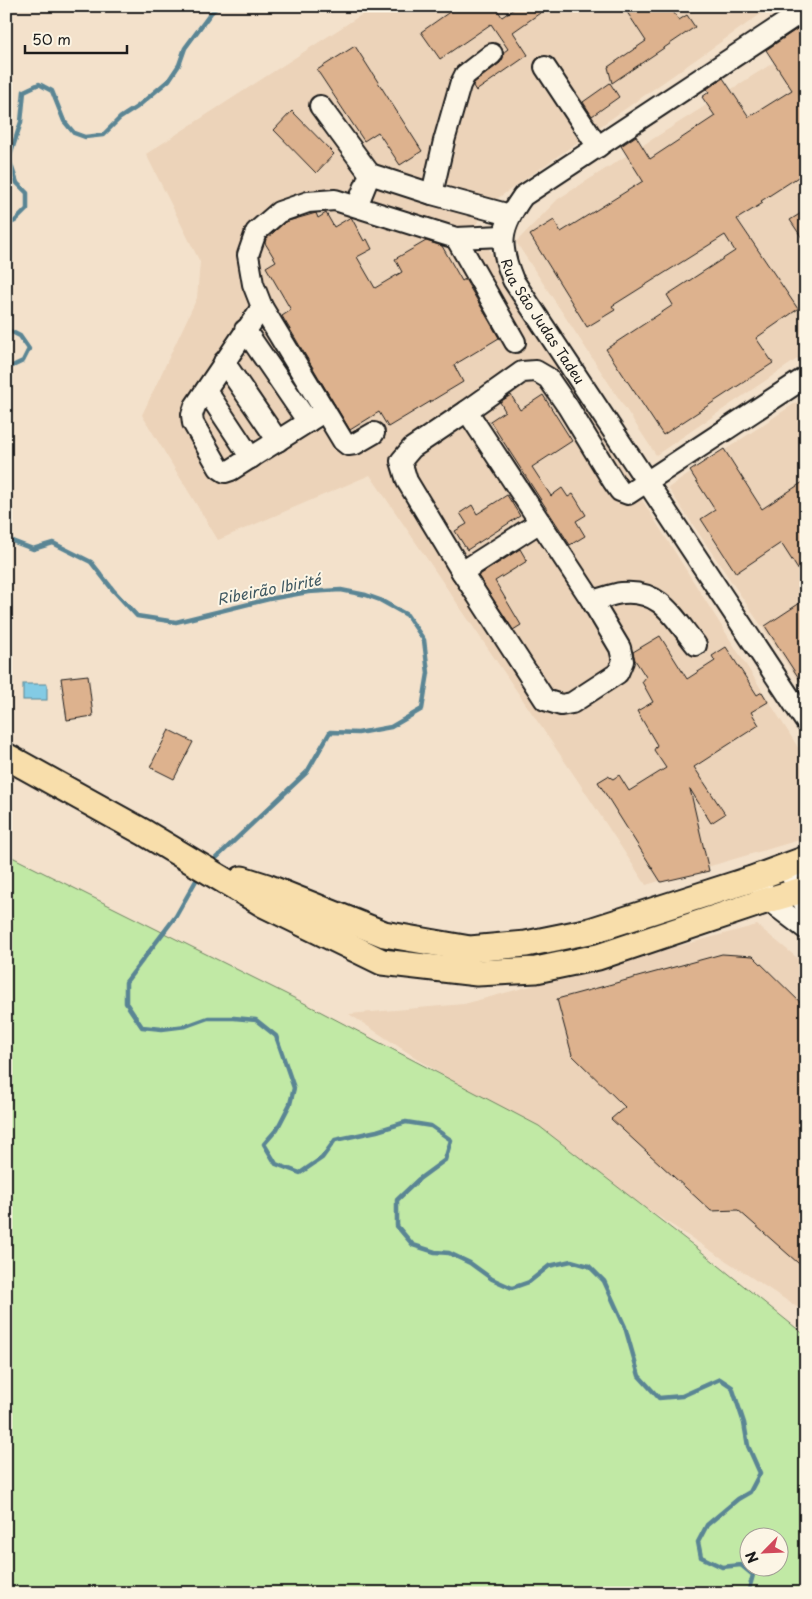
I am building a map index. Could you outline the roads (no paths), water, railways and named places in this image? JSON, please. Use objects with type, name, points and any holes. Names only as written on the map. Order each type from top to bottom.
[{"type":"main road","points":[[6,756],[201,866],[265,905],[382,962],[477,973],[536,970],[598,957],[768,900],[803,896]]},
{"type":"main road","points":[[201,866],[267,887],[384,934],[470,949],[526,944],[590,931],[796,863]]},
{"type":"main road","points":[[382,962],[384,934]]},
{"type":"street","name":"Rua São Judas Tadeu","points":[[806,8],[524,196],[510,215],[503,236],[504,259],[513,280],[806,722]]},
{"type":"street","points":[[432,194],[444,141],[460,85],[465,75],[492,54]]},
{"type":"street","points":[[545,67],[598,147]]},
{"type":"street","points":[[320,106],[370,174],[432,194],[510,215]]},
{"type":"street","points":[[357,206],[370,174]]},
{"type":"street","points":[[374,433],[356,444],[348,445],[343,441],[262,307],[253,284],[248,255],[256,232],[279,212],[308,202],[335,200],[456,238],[503,236]]},
{"type":"street","points":[[456,238],[515,342]]},
{"type":"street","points":[[262,307],[224,362],[192,415],[193,423],[219,468],[225,472],[231,470],[326,411]]},
{"type":"street","points":[[245,330],[308,422]]},
{"type":"street","points":[[224,362],[278,441]]},
{"type":"street","points":[[467,411],[592,601],[620,648],[622,661],[618,673],[572,703],[560,705],[545,700],[406,481],[401,461],[412,448],[522,372],[536,371],[548,378],[620,491],[628,494],[806,377]]},
{"type":"street","points":[[206,390],[251,458]]},
{"type":"street","points":[[462,572],[540,522]]},
{"type":"street","points":[[592,601],[621,593],[643,593],[661,602],[696,645]]},
{"type":"street","points":[[796,863],[803,896]]},
{"type":"street","points":[[757,877],[768,900],[806,929]]},
{"type":"water","points":[[23,684],[47,684],[47,700],[23,700]]},
{"type":"waterway","name":"Ribeirão Ibirité","points":[[6,225],[15,221],[27,209],[27,193],[17,183],[9,159],[21,122],[24,91],[39,84],[52,91],[64,121],[74,133],[85,137],[103,135],[120,118],[137,107],[169,80],[179,65],[185,48],[218,6]]},
{"type":"waterway","name":"Ribeirão Ibirité","points":[[6,329],[20,336],[29,349],[23,361],[6,369]]},
{"type":"waterway","name":"Ribeirão Ibirité","points":[[6,535],[12,541],[33,549],[53,543],[91,562],[137,616],[176,622],[269,599],[308,592],[341,590],[380,600],[407,615],[424,640],[428,673],[422,709],[391,727],[358,733],[330,732],[307,772],[216,858]]},
{"type":"waterway","name":"Ribeirão Ibirité","points":[[198,877],[176,916],[126,982],[126,1003],[142,1027],[162,1029],[186,1026],[208,1018],[234,1018],[256,1020],[276,1036],[294,1088],[290,1104],[277,1129],[264,1144],[276,1164],[300,1173],[322,1158],[335,1140],[377,1131],[406,1122],[431,1126],[451,1140],[445,1160],[419,1179],[397,1200],[397,1226],[413,1245],[435,1252],[449,1253],[470,1263],[492,1279],[512,1288],[529,1282],[549,1266],[571,1261],[589,1266],[604,1281],[625,1327],[639,1376],[659,1398],[682,1396],[720,1379],[732,1387],[744,1423],[748,1446],[760,1473],[750,1492],[738,1499],[707,1525],[698,1542],[701,1557],[722,1567],[741,1565],[753,1575],[748,1593]]}]
